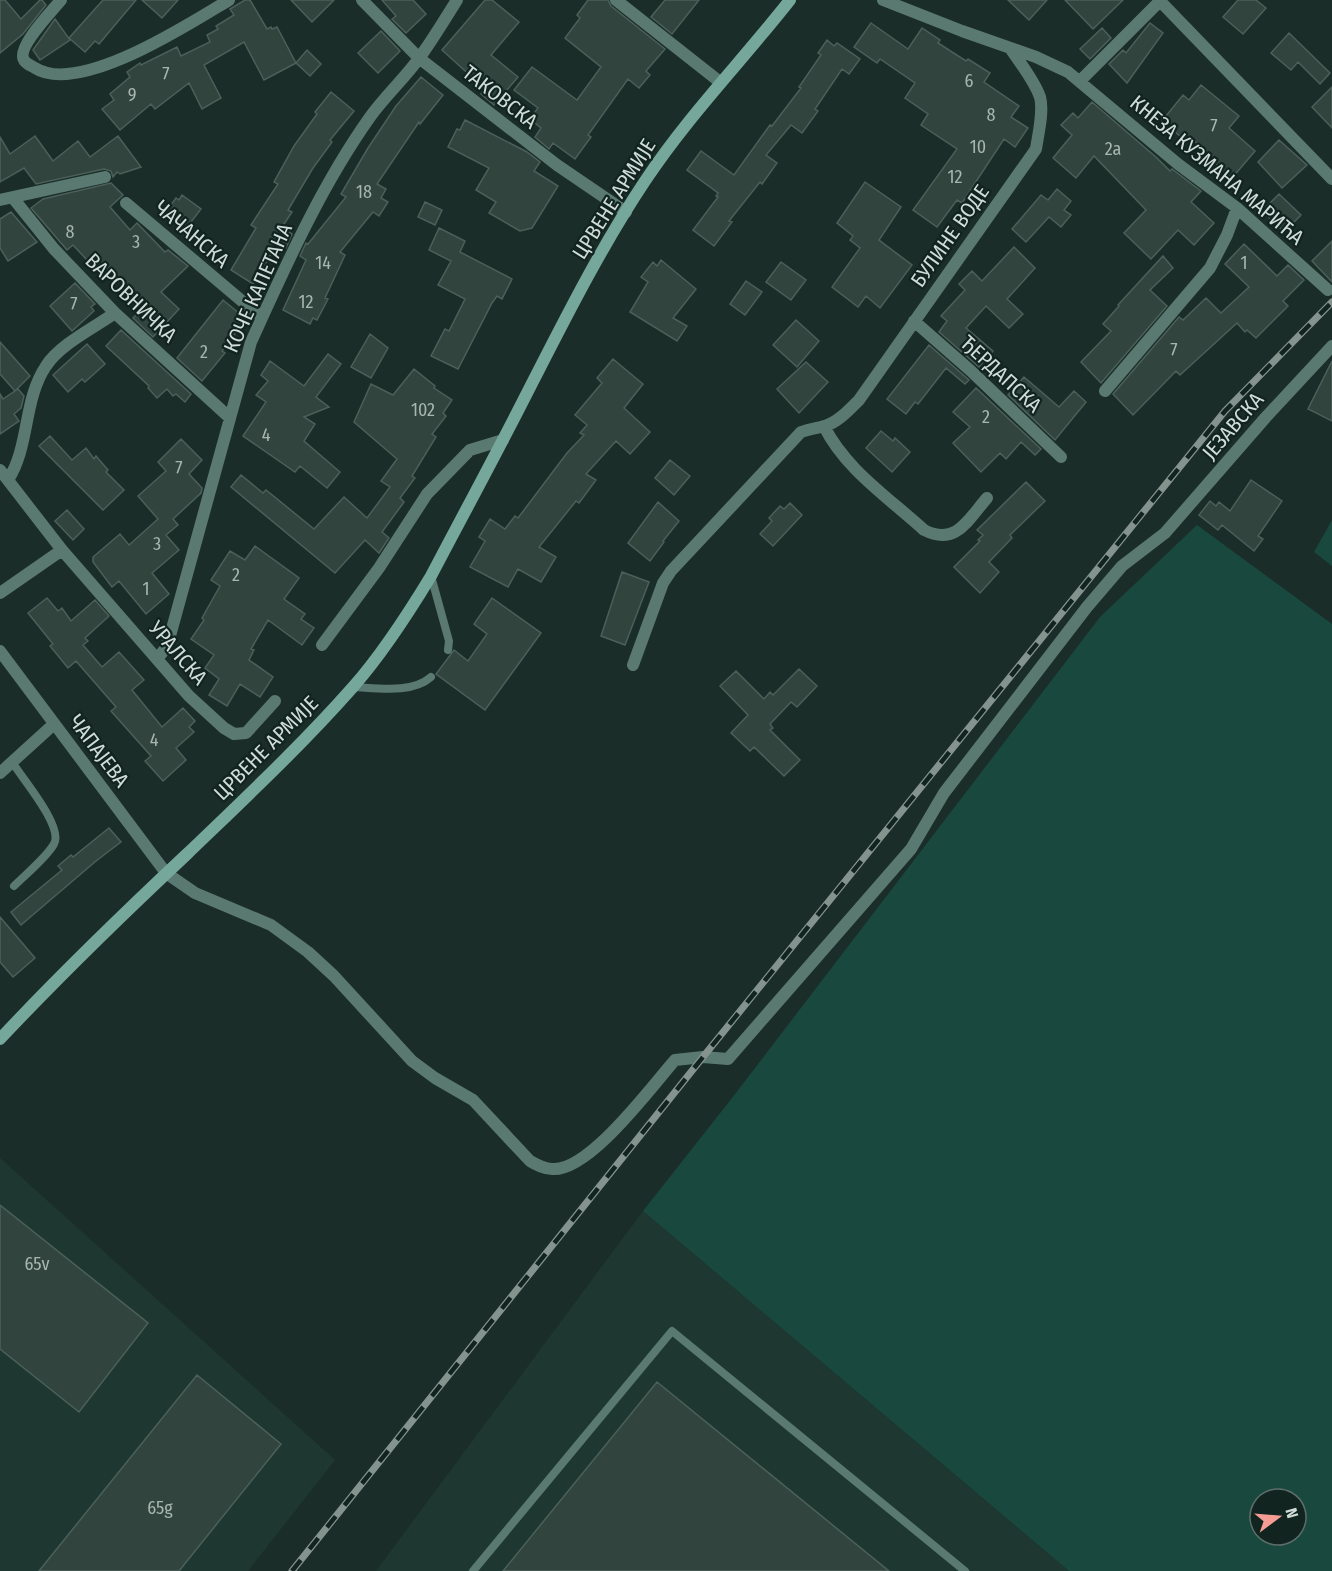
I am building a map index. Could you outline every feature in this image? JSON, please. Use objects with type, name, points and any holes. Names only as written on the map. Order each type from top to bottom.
[{"type":"main road","name":"ЦРВЕНЕ АРМИЈЕ","points":[[0,1039],[166,873],[262,782],[353,687],[411,608],[431,576],[579,291],[626,212],[667,150],[720,82],[746,56],[790,0]]},
{"type":"street","points":[[61,0],[25,44],[22,54],[25,62],[40,72],[59,76],[93,70],[129,56],[229,0]]},
{"type":"street","name":"ТАКОВСКА","points":[[362,0],[419,58],[557,165],[626,212]]},
{"type":"street","name":"КОЧЕ КАПЕТАНА","points":[[157,659],[165,649],[170,636],[251,342],[289,258],[329,182],[370,116],[419,58],[457,0]]},
{"type":"street","points":[[616,0],[720,82]]},
{"type":"street","points":[[883,0],[1055,65],[1080,81],[1161,1],[1332,179]]},
{"type":"street","name":"БУЛИНЕ ВОДЕ","points":[[633,665],[663,584],[671,571],[801,432],[824,426],[846,412],[859,400],[1036,149],[1040,128],[1040,98],[1028,74],[1010,48]]},
{"type":"street","name":"КНЕЗА КУЗМАНА МАРИЋА","points":[[1080,81],[1178,164],[1236,208],[1328,290]]},
{"type":"street","points":[[6,199],[105,177]]},
{"type":"street","name":"ВАРОВНИЧКА","points":[[6,199],[115,313],[230,418]]},
{"type":"street","name":"ЧАЧАНСКА","points":[[126,203],[262,318]]},
{"type":"street","points":[[1105,391],[1210,268],[1227,235],[1236,208]]},
{"type":"street","points":[[4,475],[16,468],[33,399],[40,376],[47,364],[60,351],[115,313]]},
{"type":"street","name":"ЂЕРДАПСКА","points":[[914,321],[971,371],[1061,457]]},
{"type":"street","name":"ЈЕЗАВСКА","points":[[166,873],[195,893],[271,925],[308,952],[334,976],[412,1061],[435,1078],[473,1100],[530,1161],[553,1170],[568,1165],[592,1151],[614,1132],[675,1060],[703,1057],[728,1059],[911,849],[944,793],[1087,607],[1122,566],[1165,533],[1266,417],[1332,346]]},
{"type":"street","points":[[824,426],[832,443],[845,459],[924,530],[936,536],[952,535],[959,530],[987,498]]},
{"type":"street","points":[[322,645],[379,568],[427,494],[470,450],[503,440]]},
{"type":"street","name":"УРАЛСКА","points":[[4,475],[62,550],[189,696],[224,728],[234,734],[246,733],[275,701]]},
{"type":"street","points":[[0,593],[62,550]]},
{"type":"street","name":"ЧАПАЈЕВА","points":[[0,651],[166,873]]},
{"type":"street","points":[[0,773],[54,724]]},
{"type":"lane","points":[[431,576],[449,641],[448,650]]},
{"type":"lane","points":[[353,687],[414,686],[431,677]]},
{"type":"lane","points":[[12,762],[50,818],[56,833],[54,844],[14,886]]},
{"type":"lane","points":[[473,1571],[672,1331],[965,1571]]},
{"type":"shaded area","points":[[1332,520],[1332,566],[1314,552]]},
{"type":"shaded area","points":[[1197,525],[1332,624],[1332,1571],[1069,1571],[643,1211],[1100,617]]},
{"type":"shaded area","points":[[0,1158],[335,1460],[248,1571],[0,1571]]},
{"type":"shaded area","points":[[643,1211],[1069,1571],[376,1571]]},
{"type":"building","points":[[0,0],[5,0],[21,19],[40,0],[46,5],[23,34],[0,53]]},
{"type":"building","points":[[103,0],[136,0],[99,44],[95,41],[85,52],[69,38]]},
{"type":"building","points":[[142,0],[178,0],[162,18]]},
{"type":"building","points":[[245,0],[250,0],[267,29],[277,27],[296,63],[264,80],[244,42],[204,65],[221,98],[202,109],[189,83],[155,109],[151,104],[120,130],[102,109],[114,100],[110,94],[130,77],[127,72],[140,63],[141,65],[177,47],[181,56],[210,42],[207,35],[218,29],[216,26],[234,15],[230,9]]},
{"type":"building","points":[[291,0],[334,0],[312,22]]},
{"type":"building","points":[[382,0],[413,0],[426,14],[406,33],[392,19],[396,16]]},
{"type":"building","points":[[485,0],[492,0],[519,22],[491,55],[518,77],[494,105],[481,94],[485,89],[442,50]]},
{"type":"building","points":[[588,0],[608,0],[611,6],[665,49],[646,71],[650,75],[639,88],[628,79],[588,135],[591,137],[575,159],[553,143],[549,149],[535,137],[541,128],[530,119],[538,108],[514,90],[532,67],[577,100],[601,67],[565,38],[580,18],[577,15]]},
{"type":"building","points":[[665,0],[699,0],[672,34],[651,17]]},
{"type":"building","points":[[1008,0],[1047,0],[1029,20]]},
{"type":"building","points":[[1065,0],[1123,0],[1093,29]]},
{"type":"building","points":[[1238,0],[1256,0],[1266,8],[1243,34],[1223,17]]},
{"type":"building","points":[[55,19],[70,40],[40,60],[33,50]]},
{"type":"building","points":[[871,23],[908,49],[922,28],[940,40],[938,43],[990,73],[984,82],[1019,106],[1011,117],[1028,128],[1015,147],[1004,139],[962,203],[957,200],[937,227],[913,210],[957,149],[921,125],[928,114],[905,98],[915,83],[880,59],[877,63],[854,47]]},
{"type":"building","points":[[1150,23],[1163,33],[1127,83],[1109,64],[1123,50],[1126,53]]},
{"type":"building","points":[[1102,28],[1111,38],[1090,59],[1080,49]]},
{"type":"building","points":[[381,31],[400,51],[378,73],[358,53]]},
{"type":"building","points":[[1289,33],[1330,73],[1320,84],[1298,62],[1291,70],[1271,53]]},
{"type":"building","points":[[827,40],[834,46],[837,43],[860,59],[849,74],[842,69],[815,109],[818,111],[802,133],[791,125],[766,155],[777,163],[762,184],[760,182],[729,221],[732,222],[714,246],[693,230],[718,197],[716,196],[718,193],[687,170],[701,151],[734,175],[770,125],[772,126],[801,88],[799,87],[821,55],[818,53]]},
{"type":"building","points":[[307,50],[321,64],[310,76],[296,63]]},
{"type":"building","points":[[421,77],[443,95],[420,124],[419,122],[377,184],[386,189],[381,198],[388,202],[379,216],[373,212],[340,252],[345,255],[317,320],[313,318],[310,324],[283,310],[306,260],[300,256],[306,243],[308,244],[346,197],[341,194],[368,148],[396,106]]},
{"type":"building","points":[[1201,85],[1239,116],[1229,128],[1255,151],[1232,178],[1210,159],[1213,156],[1184,133],[1181,137],[1162,121],[1183,95],[1189,100]]},
{"type":"building","points":[[1332,87],[1332,128],[1312,107]]},
{"type":"building","points":[[331,92],[354,111],[330,140],[332,142],[313,168],[288,210],[292,212],[282,227],[292,234],[286,248],[278,243],[253,284],[231,270],[256,228],[251,225],[278,184],[274,182],[294,146],[317,114],[315,112]]},
{"type":"building","points":[[1092,102],[1170,171],[1172,169],[1201,191],[1191,202],[1214,223],[1194,245],[1178,230],[1151,259],[1124,233],[1146,210],[1094,156],[1076,178],[1053,158],[1072,135],[1061,125],[1073,113],[1078,118]]},
{"type":"building","points":[[465,120],[527,152],[540,162],[534,171],[558,186],[532,228],[520,231],[489,213],[496,202],[476,190],[489,168],[448,147],[457,129],[460,130]]},
{"type":"building","points":[[35,136],[53,161],[78,141],[90,157],[118,136],[141,167],[120,174],[117,172],[113,177],[111,171],[104,169],[36,184],[24,168],[0,182],[0,137],[10,154]]},
{"type":"building","points":[[1279,140],[1307,165],[1282,188],[1258,162]]},
{"type":"building","points":[[865,182],[901,207],[879,240],[912,265],[880,308],[866,296],[858,307],[832,287],[860,248],[850,240],[853,236],[837,223]]},
{"type":"building","points":[[111,183],[123,195],[110,207],[130,230],[137,223],[165,252],[168,250],[188,266],[161,292],[179,309],[153,337],[133,318],[138,313],[133,309],[139,302],[110,267],[101,275],[73,245],[67,250],[31,208],[43,199]]},
{"type":"building","points":[[1057,189],[1071,201],[1064,210],[1071,215],[1061,227],[1049,217],[1026,242],[1012,229],[1041,195],[1048,200]]},
{"type":"building","points":[[1279,194],[1301,215],[1284,232],[1262,211]]},
{"type":"building","points":[[182,195],[201,209],[188,226],[167,210],[176,198],[179,200]]},
{"type":"building","points":[[425,202],[442,210],[435,225],[418,217]]},
{"type":"building","points":[[11,212],[37,242],[8,261],[0,248],[0,219]]},
{"type":"building","points":[[439,228],[465,241],[460,252],[512,279],[502,299],[497,296],[492,303],[458,369],[431,356],[445,329],[449,331],[465,299],[438,285],[451,261],[429,250]]},
{"type":"building","points":[[1332,241],[1332,282],[1312,261]]},
{"type":"building","points":[[1244,244],[1277,276],[1288,265],[1304,280],[1283,301],[1288,306],[1256,338],[1247,330],[1245,332],[1237,323],[1180,375],[1176,371],[1133,415],[1113,394],[1179,317],[1183,320],[1206,298],[1221,313],[1249,287],[1225,264]]},
{"type":"building","points":[[1014,247],[1035,268],[1007,299],[1023,314],[1009,328],[986,306],[966,328],[993,351],[979,367],[939,332],[947,321],[941,316],[965,290],[959,284],[972,271],[982,281]]},
{"type":"building","points":[[1163,256],[1173,268],[1150,290],[1167,306],[1101,383],[1081,362],[1111,331],[1103,324]]},
{"type":"building","points":[[661,260],[696,289],[673,318],[687,326],[677,341],[630,312],[648,282],[641,277],[653,262],[657,266]]},
{"type":"building","points":[[781,262],[806,280],[791,300],[766,282]]},
{"type":"building","points":[[746,281],[762,292],[745,315],[730,304]]},
{"type":"building","points":[[75,283],[95,304],[91,307],[94,311],[72,331],[50,306]]},
{"type":"building","points":[[223,300],[246,319],[222,351],[225,353],[202,381],[177,358]]},
{"type":"building","points":[[796,320],[819,341],[797,367],[773,345]]},
{"type":"building","points":[[121,330],[191,394],[185,402],[176,394],[173,396],[167,389],[157,398],[148,388],[149,386],[106,346]]},
{"type":"building","points":[[370,334],[388,348],[371,378],[351,367]]},
{"type":"building","points":[[0,342],[30,376],[15,391],[0,374]]},
{"type":"building","points":[[87,344],[105,364],[85,382],[82,379],[68,392],[53,375]]},
{"type":"building","points":[[929,345],[969,380],[965,384],[946,368],[918,404],[915,402],[906,414],[887,399]]},
{"type":"building","points":[[328,354],[341,364],[316,397],[329,407],[304,417],[315,424],[304,441],[340,472],[327,488],[300,466],[295,472],[243,436],[266,402],[256,395],[268,381],[261,375],[270,361],[304,386]]},
{"type":"building","points":[[613,359],[643,384],[624,408],[650,432],[630,454],[616,441],[586,474],[596,480],[579,503],[576,501],[539,547],[556,557],[541,582],[518,569],[508,587],[470,567],[485,541],[479,537],[490,519],[505,529],[515,516],[518,518],[567,453],[584,435],[580,433],[587,425],[575,415],[602,383],[597,378]]},
{"type":"building","points":[[1332,361],[1332,421],[1308,409]]},
{"type":"building","points":[[806,362],[828,382],[799,413],[777,389]]},
{"type":"building","points":[[414,369],[435,386],[434,388],[452,400],[443,413],[446,416],[432,434],[436,437],[412,476],[415,478],[400,498],[404,502],[382,532],[389,538],[379,553],[365,540],[335,573],[231,487],[241,475],[263,493],[266,490],[314,529],[344,497],[367,518],[390,487],[381,481],[397,459],[354,422],[371,384],[393,395]]},
{"type":"building","points":[[1024,377],[1059,407],[1074,391],[1086,402],[1055,440],[1008,395]]},
{"type":"building","points":[[976,388],[1041,449],[1035,455],[1021,442],[1006,459],[1000,453],[981,472],[953,443],[970,427],[953,412]]},
{"type":"building","points":[[18,389],[24,396],[21,408],[14,414],[19,421],[0,434],[0,394],[3,399]]},
{"type":"building","points":[[881,431],[893,441],[895,438],[910,452],[892,472],[866,448]]},
{"type":"building","points":[[50,436],[72,460],[86,448],[94,459],[96,456],[108,470],[106,472],[124,490],[103,510],[39,446]]},
{"type":"building","points":[[181,439],[202,460],[189,474],[202,488],[201,493],[173,519],[178,525],[166,535],[179,550],[152,573],[169,594],[146,614],[119,581],[112,587],[93,562],[93,557],[120,534],[129,545],[158,519],[138,496],[166,471],[158,462]]},
{"type":"building","points":[[670,460],[690,476],[674,495],[655,478]]},
{"type":"building","points":[[1251,480],[1282,501],[1258,536],[1263,539],[1254,551],[1222,525],[1218,530],[1199,515],[1210,501],[1216,506],[1219,502],[1230,511]]},
{"type":"building","points":[[1026,482],[1045,501],[1010,535],[1012,538],[989,562],[999,572],[980,593],[954,567],[980,541],[978,540],[983,535],[977,530]]},
{"type":"building","points":[[658,502],[679,521],[650,561],[628,543]]},
{"type":"building","points":[[790,503],[802,515],[773,546],[760,534],[772,521],[769,518],[780,506],[784,509]]},
{"type":"building","points":[[67,510],[84,529],[73,540],[55,521]]},
{"type":"building","points":[[255,546],[299,578],[284,599],[305,614],[301,619],[314,628],[302,645],[268,620],[251,649],[254,650],[249,660],[273,677],[260,697],[240,684],[227,706],[209,695],[219,679],[205,668],[214,655],[191,639],[204,620],[202,618],[220,586],[211,580],[230,551],[245,560]]},
{"type":"building","points":[[622,572],[649,582],[625,645],[601,636]]},
{"type":"building","points":[[47,598],[58,611],[62,608],[71,621],[95,600],[109,616],[85,638],[88,641],[83,645],[102,667],[119,652],[144,680],[132,690],[162,727],[183,708],[195,721],[189,727],[194,732],[176,748],[186,760],[163,781],[145,761],[151,756],[111,711],[116,707],[76,661],[68,668],[50,646],[53,644],[28,613]]},
{"type":"building","points":[[492,598],[541,633],[485,710],[436,674],[454,650],[468,661],[487,634],[474,624]]},
{"type":"building","points":[[799,669],[817,686],[797,707],[791,702],[770,724],[773,728],[770,730],[800,760],[784,776],[754,747],[750,751],[731,733],[748,715],[720,686],[736,671],[764,699],[770,692],[773,695]]},
{"type":"building","points":[[109,828],[121,842],[21,925],[11,912],[62,870],[58,866]]},
{"type":"building","points":[[0,917],[35,958],[13,977],[0,962]]},
{"type":"building","points":[[0,1205],[148,1323],[79,1412],[0,1349]]},
{"type":"building","points":[[197,1375],[281,1444],[179,1571],[39,1571]]},
{"type":"building","points":[[657,1382],[889,1571],[503,1571]]},
{"type":"railway","points":[[292,1571],[703,1057],[1225,411],[1332,302]]}]
